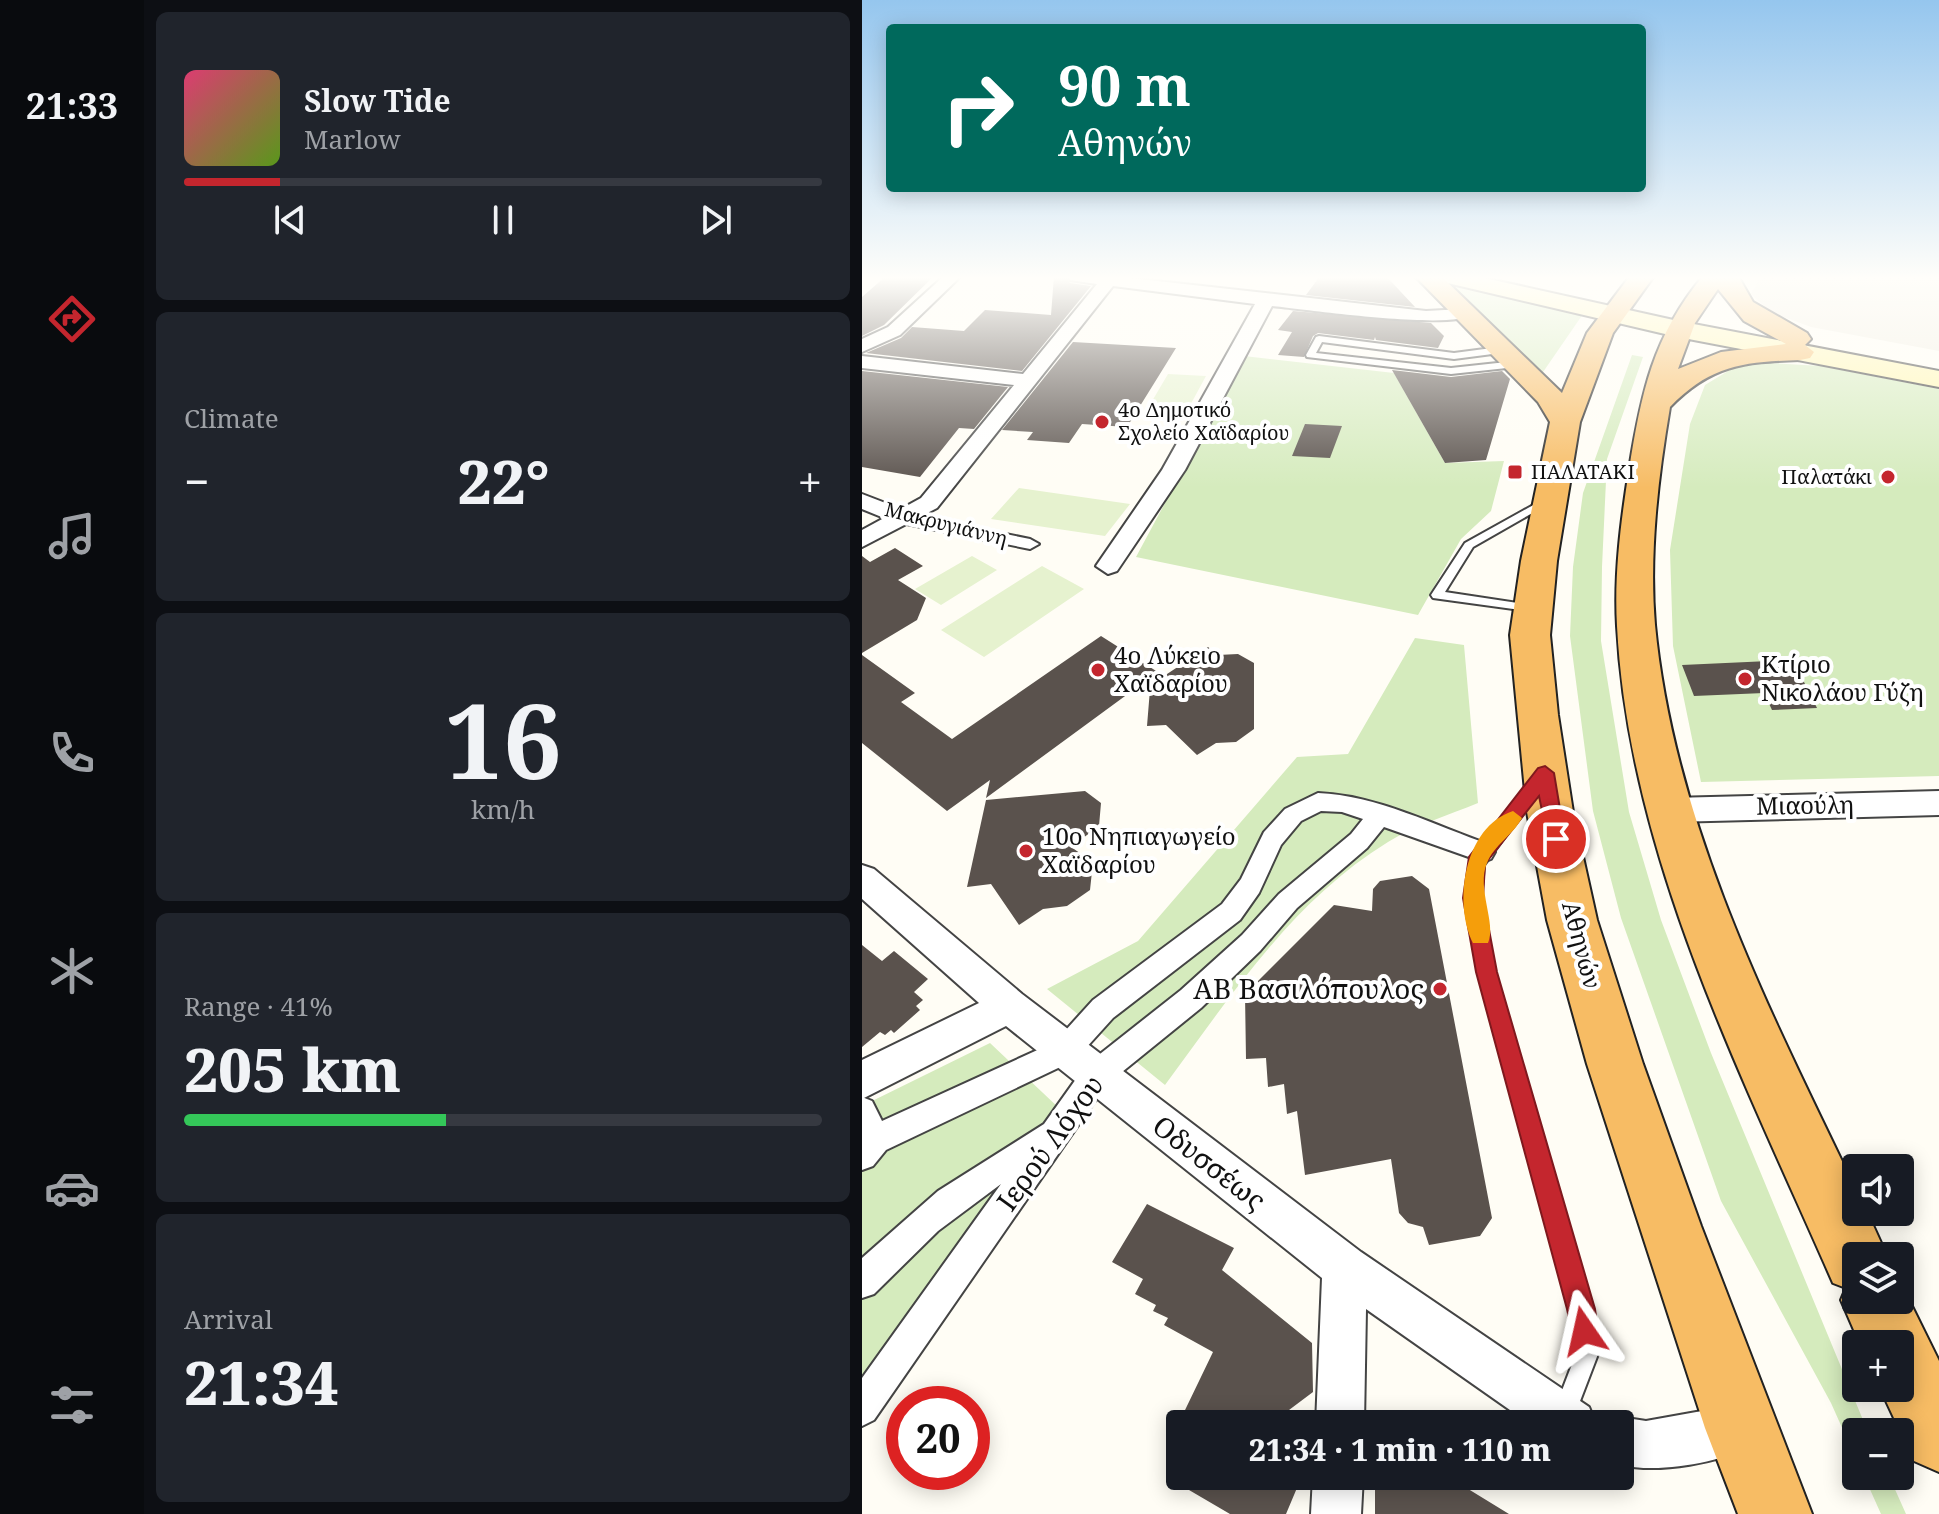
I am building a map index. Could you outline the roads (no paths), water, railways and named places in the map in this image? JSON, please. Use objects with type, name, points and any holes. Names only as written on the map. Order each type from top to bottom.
[{"type":"highway","points":[[1497,347],[1550,397],[1565,422]]},
{"type":"highway","name":"Αθηνών","points":[[1598,347],[1565,422],[1549,499],[1530,635],[1545,773],[1572,920],[1594,992],[1741,1428],[1775,1514]]},
{"type":"highway","points":[[1675,347],[1656,404],[1641,497],[1636,571],[1638,645],[1671,810],[1707,917],[1848,1242]]},
{"type":"highway","points":[[1656,404],[1680,378],[1705,365],[1789,347]]},
{"type":"highway","points":[[1914,1385],[1939,1436]]},
{"type":"main road","points":[[1805,347],[1939,379]]},
{"type":"main road","points":[[1809,347],[1939,366]]},
{"type":"street","points":[[862,540],[929,503],[1056,347]]},
{"type":"street","points":[[1108,566],[1151,512],[1242,347]]},
{"type":"street","points":[[862,362],[1029,381]]},
{"type":"street","name":"Μακρυγιάννη","points":[[862,501],[903,518],[1030,544]]},
{"type":"street","points":[[862,1111],[868,1147],[1065,1051],[1103,1009],[1231,912],[1250,886],[1272,839],[1293,815],[1318,802],[1343,803],[1483,852]]},
{"type":"street","name":"Μιαούλη","points":[[1671,810],[1939,803]]},
{"type":"street","name":"Ιερού Λόχου","points":[[862,1408],[1096,1075],[1191,999],[1251,943],[1288,901],[1359,841],[1380,815]]},
{"type":"street","name":"Οδυσσέως","points":[[862,879],[1009,1006],[1345,1268],[1550,1410]]},
{"type":"street","points":[[1250,886],[1288,901]]},
{"type":"street","points":[[862,1080],[1009,1006]]},
{"type":"street","points":[[862,1282],[899,1241],[965,1186],[1056,1132]]},
{"type":"street","points":[[1340,1410],[1345,1268]]},
{"type":"street","points":[[1634,1444],[1646,1446],[1741,1428]]},
{"type":"street","points":[[1336,1514],[1337,1490]]},
{"type":"lane","points":[[1315,347],[1310,355],[1451,371],[1508,357]]},
{"type":"lane","points":[[1380,347],[1454,356],[1508,357]]},
{"type":"lane","points":[[1534,610],[1437,595],[1469,545],[1549,499]]},
{"type":"lane","points":[[1545,773],[1476,863],[1473,898],[1486,972],[1581,1309],[1587,1354],[1571,1410]]},
{"type":"place","name":"4ο Δημοτικό Σχολείο Χαϊδαρίου","points":[[1102,422]]},
{"type":"place","name":"ΠΑΛΑΤΑΚΙ","points":[[1515,472]]},
{"type":"place","name":"Παλατάκι","points":[[1888,477]]},
{"type":"place","name":"4ο Λύκειο Χαϊδαρίου","points":[[1098,670]]},
{"type":"place","name":"Κτίριο Νικολάου Γύζη","points":[[1745,679]]},
{"type":"place","name":"10ο Νηπιαγωγείο Χαϊδαρίου","points":[[1026,851]]},
{"type":"place","name":"ΑΒ Βασιλόπουλος","points":[[1440,989]]}]
